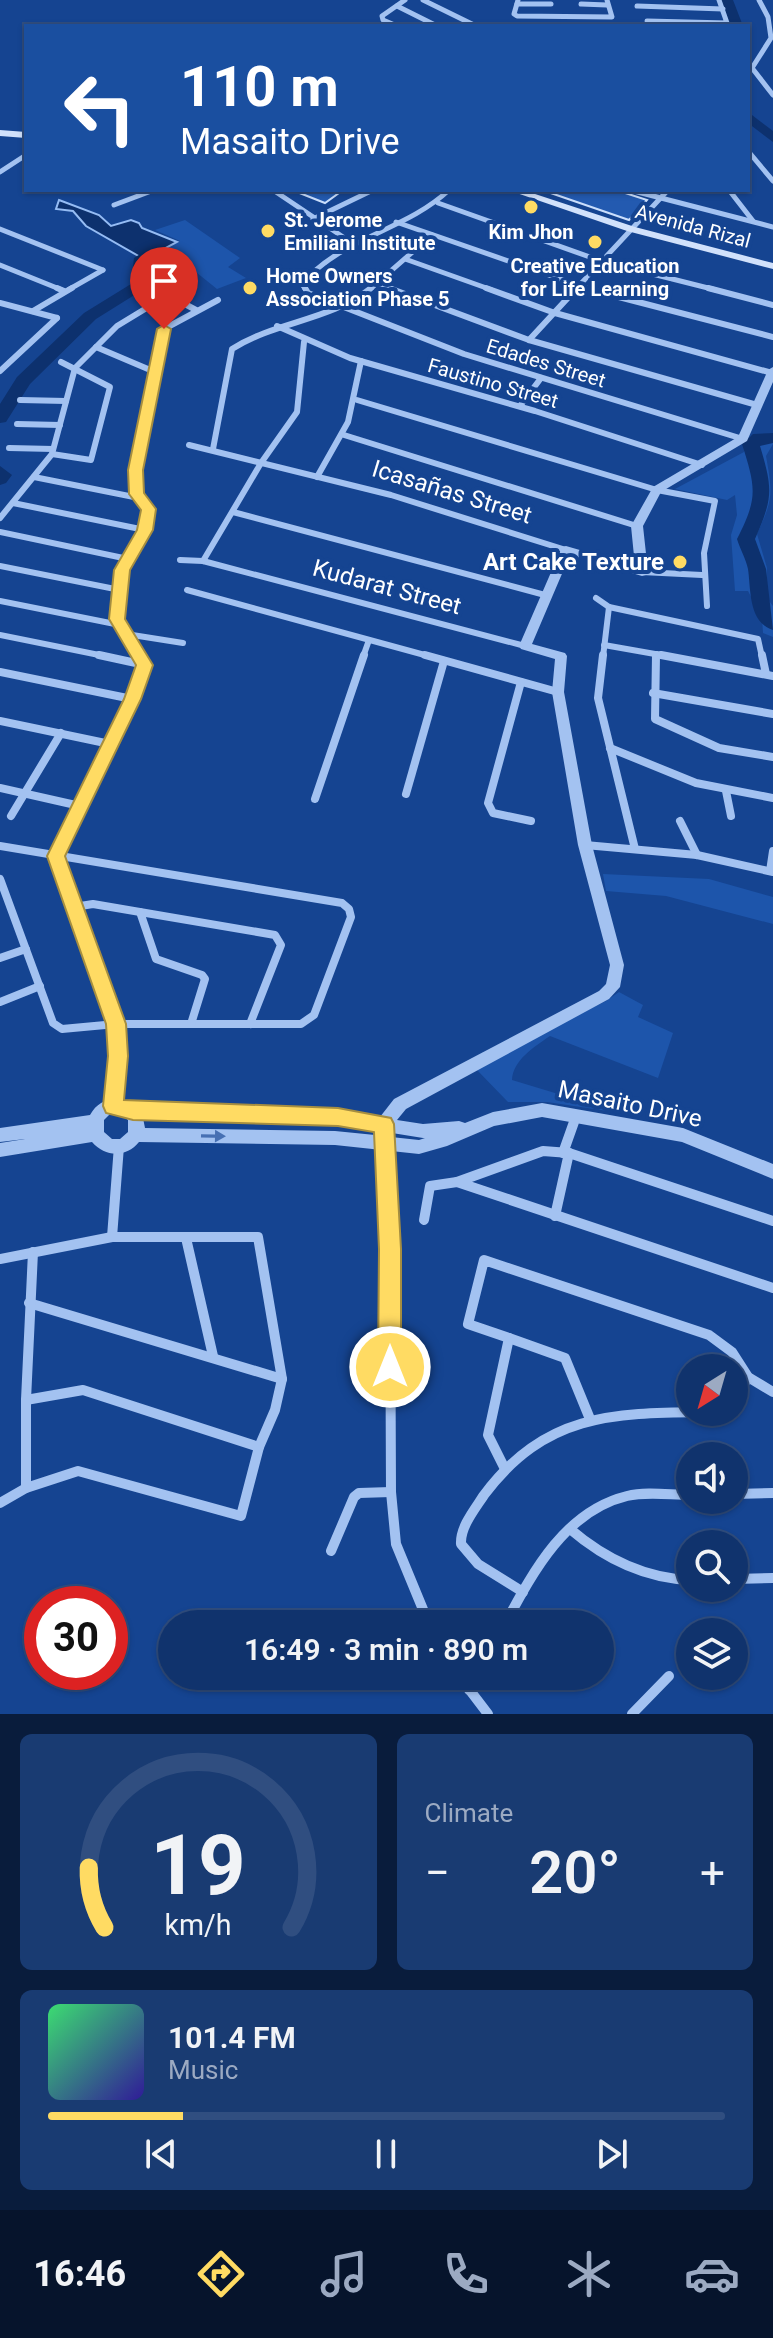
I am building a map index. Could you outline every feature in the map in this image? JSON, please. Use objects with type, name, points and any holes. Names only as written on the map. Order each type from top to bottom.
[{"type":"main road","points":[[0,133],[24,135]]},
{"type":"main road","name":"Avenida Rizal","points":[[519,192],[631,229],[773,266]]},
{"type":"street","points":[[393,24],[381,18],[405,0]]},
{"type":"street","points":[[423,0],[472,24]]},
{"type":"street","points":[[636,3],[649,23],[729,23],[719,0]]},
{"type":"street","points":[[759,0],[771,18],[772,39],[752,68],[773,95]]},
{"type":"street","points":[[554,24],[553,16],[551,2],[517,2],[514,14],[553,16],[582,17],[612,17],[607,2],[581,2],[582,17]]},
{"type":"street","points":[[636,3],[723,9]]},
{"type":"street","points":[[397,6],[433,24]]},
{"type":"street","points":[[750,153],[773,181]]},
{"type":"street","points":[[0,172],[24,156]]},
{"type":"street","points":[[114,205],[148,192]]},
{"type":"street","points":[[276,192],[352,243],[438,203],[447,192]]},
{"type":"street","points":[[313,219],[369,192]]},
{"type":"street","points":[[636,192],[773,227]]},
{"type":"street","points":[[529,340],[666,192]]},
{"type":"street","points":[[730,192],[753,222]]},
{"type":"street","points":[[438,203],[601,261],[773,305]]},
{"type":"street","points":[[396,222],[579,287],[773,337]]},
{"type":"street","points":[[0,229],[103,270],[33,311]]},
{"type":"street","points":[[213,449],[232,349],[249,337],[277,326],[344,308],[432,235]]},
{"type":"street","name":"Edades Street","points":[[352,243],[307,276],[302,284],[308,293],[464,354],[743,439]]},
{"type":"street","points":[[405,259],[555,313],[772,372],[743,439],[657,490],[637,526],[642,572]]},
{"type":"street","points":[[0,265],[64,291]]},
{"type":"street","points":[[375,283],[529,340],[757,405]]},
{"type":"street","points":[[0,518],[52,451],[75,368],[129,316],[168,295],[196,310]]},
{"type":"street","points":[[145,665],[117,619],[122,570],[145,530],[148,509],[139,498],[135,470],[164,329],[218,300]]},
{"type":"street","points":[[0,303],[57,318],[0,371]]},
{"type":"street","points":[[0,314],[9,306]]},
{"type":"street","name":"Faustino Street","points":[[277,326],[304,342],[361,361],[520,406],[703,465]]},
{"type":"street","points":[[203,561],[261,463],[297,412],[304,342]]},
{"type":"street","points":[[96,347],[155,372]]},
{"type":"street","points":[[317,477],[344,435],[357,400],[361,361]]},
{"type":"street","points":[[9,448],[52,451],[91,460],[110,387],[61,362]]},
{"type":"street","points":[[520,406],[541,378]]},
{"type":"street","points":[[20,400],[66,401]]},
{"type":"street","points":[[357,400],[657,490],[715,501],[703,534],[702,575],[707,606]]},
{"type":"street","points":[[17,424],[60,425]]},
{"type":"street","points":[[344,435],[637,526]]},
{"type":"street","name":"Icasañas Street","points":[[189,445],[391,495],[642,572],[702,575]]},
{"type":"street","points":[[34,477],[139,498]]},
{"type":"street","points":[[13,503],[145,530]]},
{"type":"street","points":[[233,512],[545,595]]},
{"type":"street","points":[[0,532],[128,559]]},
{"type":"street","points":[[525,646],[566,550]]},
{"type":"street","name":"Kudarat Street","points":[[180,560],[203,561],[561,656],[558,692]]},
{"type":"street","points":[[0,566],[120,590]]},
{"type":"street","points":[[187,590],[558,692],[585,845],[617,965],[613,987],[604,995],[400,1104],[384,1124],[390,1249],[391,1492],[396,1544],[423,1610]]},
{"type":"street","points":[[596,598],[609,607],[758,639],[769,675],[604,645]]},
{"type":"street","points":[[0,601],[120,625]]},
{"type":"street","points":[[609,607],[598,698],[635,849]]},
{"type":"street","points":[[126,634],[183,643]]},
{"type":"street","points":[[0,635],[145,665]]},
{"type":"street","points":[[315,799],[369,640]]},
{"type":"street","points":[[656,654],[654,715],[660,722],[719,748],[773,757]]},
{"type":"street","points":[[406,794],[444,661]]},
{"type":"street","points":[[114,1106],[118,1056],[116,1024],[56,856],[132,699],[145,665]]},
{"type":"street","points":[[0,672],[132,699]]},
{"type":"street","points":[[521,682],[488,803],[493,813],[531,821]]},
{"type":"street","points":[[653,693],[773,714]]},
{"type":"street","points":[[0,721],[110,744]]},
{"type":"street","points":[[11,816],[61,733]]},
{"type":"street","points":[[610,748],[696,783],[773,798]]},
{"type":"street","points":[[0,788],[80,806]]},
{"type":"street","points":[[726,791],[731,816]]},
{"type":"street","points":[[680,821],[697,855]]},
{"type":"street","points":[[585,845],[697,855],[772,871],[773,851]]},
{"type":"street","points":[[0,846],[342,903],[349,909],[351,917],[314,1015],[301,1024],[116,1024],[62,1029],[53,1023],[0,879]]},
{"type":"street","points":[[74,907],[93,904],[275,935],[281,945],[250,1024]]},
{"type":"street","points":[[0,915],[12,911]]},
{"type":"street","points":[[140,912],[156,959],[200,971],[206,976],[208,984],[191,1024]]},
{"type":"street","points":[[0,958],[26,949]]},
{"type":"street","points":[[0,1002],[40,986]]},
{"type":"street","points":[[114,1106],[133,1111],[138,1122],[135,1135],[120,1145],[107,1145],[95,1128],[102,1111],[114,1106]]},
{"type":"street","name":"Masaito Drive","points":[[133,1111],[338,1117],[423,1131],[474,1125],[517,1113],[542,1110],[683,1135],[773,1172]]},
{"type":"street","points":[[555,1216],[568,1154],[575,1146],[571,1137],[575,1115]]},
{"type":"street","name":"Masaito Drive","points":[[135,1135],[335,1138],[419,1147],[441,1141],[474,1125]]},
{"type":"street","points":[[0,1135],[95,1128]]},
{"type":"street","points":[[0,1150],[95,1128]]},
{"type":"street","points":[[112,1237],[120,1145]]},
{"type":"street","points":[[424,1220],[430,1186],[434,1183],[457,1182],[543,1151],[568,1154],[773,1221]]},
{"type":"street","points":[[457,1182],[773,1288]]},
{"type":"street","points":[[0,1259],[112,1237],[258,1237],[282,1379],[275,1410],[259,1447],[241,1516],[78,1471],[26,1488],[0,1503]]},
{"type":"street","points":[[186,1238],[213,1356]]},
{"type":"street","points":[[26,1488],[26,1400],[33,1252]]},
{"type":"street","points":[[590,1419],[565,1358],[468,1324],[484,1260],[709,1335],[733,1354]]},
{"type":"street","points":[[29,1303],[282,1379]]},
{"type":"street","points":[[505,1469],[488,1435],[509,1338]]},
{"type":"street","points":[[748,1377],[773,1392]]},
{"type":"street","points":[[26,1400],[83,1390],[259,1447]]},
{"type":"street","points":[[523,1592],[468,1558],[460,1546],[462,1533],[481,1496],[505,1469],[543,1442],[590,1419],[676,1413]]},
{"type":"street","points":[[331,1551],[354,1497],[359,1493],[391,1492]]},
{"type":"street","points":[[748,1494],[773,1493]]},
{"type":"street","points":[[513,1610],[541,1558],[595,1508],[628,1496],[676,1495]]},
{"type":"street","points":[[570,1529],[593,1550],[666,1580],[676,1580]]},
{"type":"street","points":[[748,1579],[773,1578]]},
{"type":"street","points":[[632,1714],[669,1676]]},
{"type":"street","points":[[469,1690],[488,1714]]},
{"type":"shaded area","points":[[59,200],[99,215],[111,226],[131,220],[139,223],[142,228],[177,242],[162,250],[180,255],[178,259],[142,258],[86,226],[73,211],[56,209]]},
{"type":"shaded area","points":[[185,220],[240,258],[228,267],[246,278],[217,289],[181,260],[182,255],[165,249],[180,241],[155,230]]},
{"type":"shaded area","points":[[773,433],[773,444],[766,456],[770,496],[757,534],[767,568],[766,597],[773,606],[773,637],[763,633],[762,618],[748,591],[735,591],[731,535],[737,515],[735,495],[727,500],[675,489],[744,452],[750,436]]},
{"type":"shaded area","points":[[603,874],[709,879],[773,897],[773,924],[666,896],[606,891]]},
{"type":"shaded area","points":[[619,992],[643,1005],[638,1017],[673,1033],[658,1078],[550,1036],[520,1060],[512,1080],[621,1113],[547,1102],[508,1102],[476,1069],[606,1001]]},
{"type":"building","points":[[297,192],[340,192],[325,203]]},
{"type":"building","points":[[548,192],[622,192],[647,200],[629,220]]},
{"type":"waterway","points":[[727,0],[736,24]]},
{"type":"waterway","points":[[750,118],[773,138]]},
{"type":"waterway","points":[[0,418],[23,381],[90,316],[139,286],[142,258]]},
{"type":"waterway","points":[[773,438],[759,438],[751,444],[761,475],[763,506],[746,539],[757,569],[761,604],[773,623]]},
{"type":"waterway","points":[[0,472],[3,475],[0,479]]},
{"type":"place","name":"Kim Jhon","points":[[531,207]]},
{"type":"place","name":"St. Jerome Emiliani Institute","points":[[268,231]]},
{"type":"place","name":"Creative Education for Life Learning","points":[[595,242]]},
{"type":"place","name":"Home Owners Association Phase 5","points":[[250,288]]},
{"type":"place","name":"Art Cake Texture","points":[[680,562]]},
{"type":"route","points":[[164,329],[135,470],[137,494],[148,509],[145,530],[122,570],[117,619],[145,665],[132,699],[56,856],[116,1024],[118,1056],[114,1106],[133,1111],[338,1117],[384,1124],[390,1249],[390,1367]]}]
